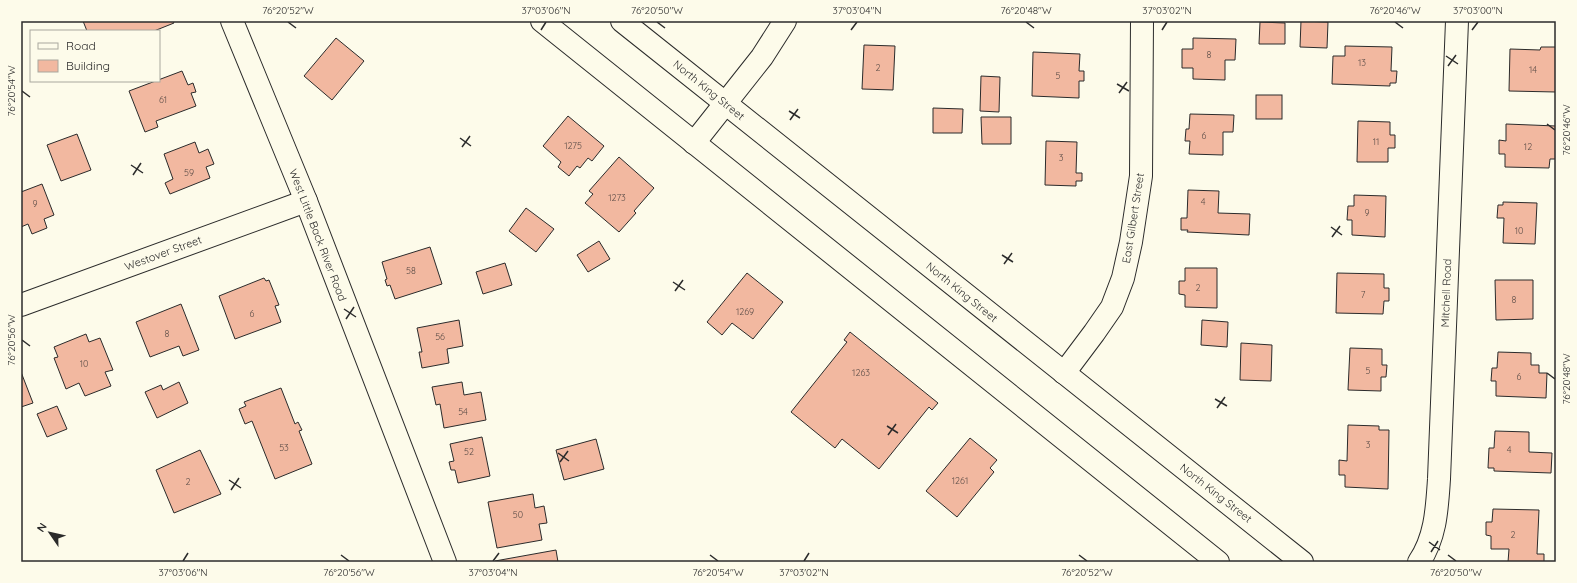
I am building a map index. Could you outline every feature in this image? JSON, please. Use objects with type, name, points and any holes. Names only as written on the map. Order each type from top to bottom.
[{"type":"street","name":"West Little Back River Road","points":[[232,21],[306,201],[445,562]]},
{"type":"street","points":[[542,21],[1218,562]]},
{"type":"street","name":"North King Street","points":[[622,21],[1302,562]]},
{"type":"street","points":[[694,143],[762,57],[785,21]]},
{"type":"street","name":"East Gilbert Street","points":[[1064,373],[1112,307],[1124,278],[1141,176],[1142,21]]},
{"type":"street","name":"Mitchell Road","points":[[1418,562],[1430,542],[1434,528],[1439,479],[1457,21]]},
{"type":"street","name":"Westover Street","points":[[21,305],[306,201]]},
{"type":"building","points":[[83,21],[173,21],[174,23],[156,30],[87,30]]},
{"type":"building","points":[[1301,21],[1328,22],[1327,48],[1300,47]]},
{"type":"building","points":[[1260,22],[1285,23],[1285,44],[1259,44]]},
{"type":"building","points":[[336,38],[364,61],[332,100],[304,76]]},
{"type":"building","points":[[1193,38],[1236,39],[1235,60],[1225,60],[1225,80],[1193,79],[1193,68],[1182,68],[1182,49],[1193,49]]},
{"type":"building","points":[[864,45],[895,46],[893,90],[862,89]]},
{"type":"building","points":[[1345,46],[1392,47],[1391,71],[1397,71],[1396,83],[1390,83],[1390,86],[1332,84],[1333,56],[1345,56]]},
{"type":"building","points":[[1541,47],[1556,47],[1556,92],[1509,91],[1510,49],[1540,50]]},
{"type":"building","points":[[1033,52],[1080,54],[1079,71],[1084,71],[1084,81],[1079,81],[1079,98],[1032,96]]},
{"type":"building","points":[[182,71],[188,85],[193,83],[196,92],[191,93],[196,106],[156,121],[158,127],[145,132],[129,91],[153,82],[160,82],[160,79]]},
{"type":"building","points":[[981,76],[1000,77],[999,112],[980,111]]},
{"type":"building","points":[[1256,95],[1282,95],[1282,119],[1256,119]]},
{"type":"building","points":[[933,108],[963,109],[962,133],[933,133]]},
{"type":"building","points":[[1190,114],[1234,115],[1233,132],[1223,132],[1223,155],[1189,154],[1190,141],[1185,141],[1186,129],[1189,129]]},
{"type":"building","points":[[568,116],[604,146],[592,161],[588,158],[580,168],[577,166],[569,176],[558,167],[561,162],[543,146]]},
{"type":"building","points":[[981,117],[1011,117],[1011,144],[982,144]]},
{"type":"building","points":[[1358,121],[1390,122],[1390,135],[1395,135],[1395,148],[1388,148],[1388,162],[1357,162]]},
{"type":"building","points":[[1506,124],[1556,126],[1556,159],[1550,159],[1549,168],[1505,167],[1505,154],[1499,154],[1499,140],[1506,141]]},
{"type":"building","points":[[77,134],[91,170],[61,181],[47,145]]},
{"type":"building","points":[[1046,141],[1077,142],[1076,173],[1082,173],[1082,181],[1076,181],[1076,186],[1045,185]]},
{"type":"building","points":[[195,142],[199,153],[208,149],[214,164],[206,167],[210,178],[170,194],[165,183],[173,179],[164,154]]},
{"type":"building","points":[[619,157],[654,188],[634,211],[636,213],[619,232],[585,203],[593,194],[589,191]]},
{"type":"building","points":[[42,184],[54,215],[44,219],[47,228],[32,234],[28,224],[21,227],[21,192]]},
{"type":"building","points":[[1188,190],[1219,191],[1218,213],[1250,214],[1249,235],[1187,232],[1188,230],[1181,230],[1181,218],[1187,218]]},
{"type":"building","points":[[1354,195],[1386,196],[1385,237],[1352,235],[1352,220],[1347,220],[1348,206],[1354,206]]},
{"type":"building","points":[[1503,202],[1537,203],[1535,244],[1503,243],[1504,218],[1497,218],[1498,205],[1503,205]]},
{"type":"building","points":[[526,208],[554,229],[536,252],[509,231]]},
{"type":"building","points":[[599,241],[610,259],[588,272],[577,255]]},
{"type":"building","points":[[430,247],[442,284],[395,299],[390,285],[387,286],[385,280],[387,279],[382,262]]},
{"type":"building","points":[[505,263],[512,285],[483,294],[476,272]]},
{"type":"building","points":[[1185,268],[1217,268],[1217,308],[1185,307],[1185,295],[1179,294],[1179,281],[1185,281]]},
{"type":"building","points":[[747,273],[783,302],[753,339],[732,323],[722,335],[707,322]]},
{"type":"building","points":[[1337,273],[1384,274],[1384,288],[1389,288],[1389,301],[1384,301],[1383,314],[1336,313]]},
{"type":"building","points":[[264,278],[266,281],[269,280],[279,305],[275,306],[281,322],[235,339],[219,296]]},
{"type":"building","points":[[1495,280],[1533,280],[1533,319],[1496,320]]},
{"type":"building","points":[[181,304],[199,350],[183,356],[179,346],[150,357],[136,322]]},
{"type":"building","points":[[459,320],[463,346],[447,349],[449,363],[422,368],[419,352],[422,352],[417,328]]},
{"type":"building","points":[[1202,320],[1228,322],[1227,347],[1201,345]]},
{"type":"building","points":[[850,332],[938,403],[932,410],[929,407],[879,469],[842,439],[835,448],[791,412],[847,342],[844,340]]},
{"type":"building","points":[[86,334],[89,342],[100,338],[113,370],[105,372],[111,386],[85,396],[79,383],[66,389],[54,358],[58,357],[54,347]]},
{"type":"building","points":[[1241,343],[1272,345],[1271,381],[1240,380]]},
{"type":"building","points":[[1350,348],[1382,349],[1382,365],[1387,365],[1386,377],[1381,377],[1381,391],[1348,390]]},
{"type":"building","points":[[1498,352],[1531,353],[1531,365],[1539,365],[1539,373],[1547,373],[1546,398],[1496,396],[1496,381],[1491,381],[1492,368],[1497,368]]},
{"type":"building","points":[[21,372],[33,403],[21,407]]},
{"type":"building","points":[[179,382],[188,403],[157,418],[145,392],[161,385],[163,390]]},
{"type":"building","points":[[462,382],[464,395],[481,392],[486,420],[444,428],[440,404],[436,405],[432,387]]},
{"type":"building","points":[[281,388],[295,424],[298,422],[302,430],[299,431],[312,464],[275,479],[252,421],[245,424],[239,409],[246,406],[244,402]]},
{"type":"building","points":[[57,406],[67,429],[47,437],[37,414]]},
{"type":"building","points":[[1348,425],[1379,426],[1379,430],[1389,430],[1388,489],[1345,487],[1345,475],[1339,475],[1339,460],[1347,461]]},
{"type":"building","points":[[1495,431],[1529,432],[1529,452],[1552,453],[1551,473],[1494,471],[1494,468],[1488,468],[1489,448],[1494,448]]},
{"type":"building","points":[[482,437],[490,476],[458,483],[455,470],[451,470],[449,462],[454,461],[450,444]]},
{"type":"building","points":[[970,438],[997,460],[990,468],[994,472],[957,517],[926,491]]},
{"type":"building","points":[[596,439],[604,469],[564,480],[556,450]]},
{"type":"building","points":[[200,450],[221,494],[174,513],[156,470]]},
{"type":"building","points":[[533,494],[535,508],[544,506],[547,523],[539,524],[542,540],[497,548],[488,502]]},
{"type":"building","points":[[1493,509],[1539,510],[1537,554],[1544,554],[1544,562],[1508,562],[1509,549],[1491,549],[1491,536],[1486,535],[1486,522],[1492,522]]},
{"type":"building","points":[[556,550],[558,562],[495,562],[495,561]]}]
